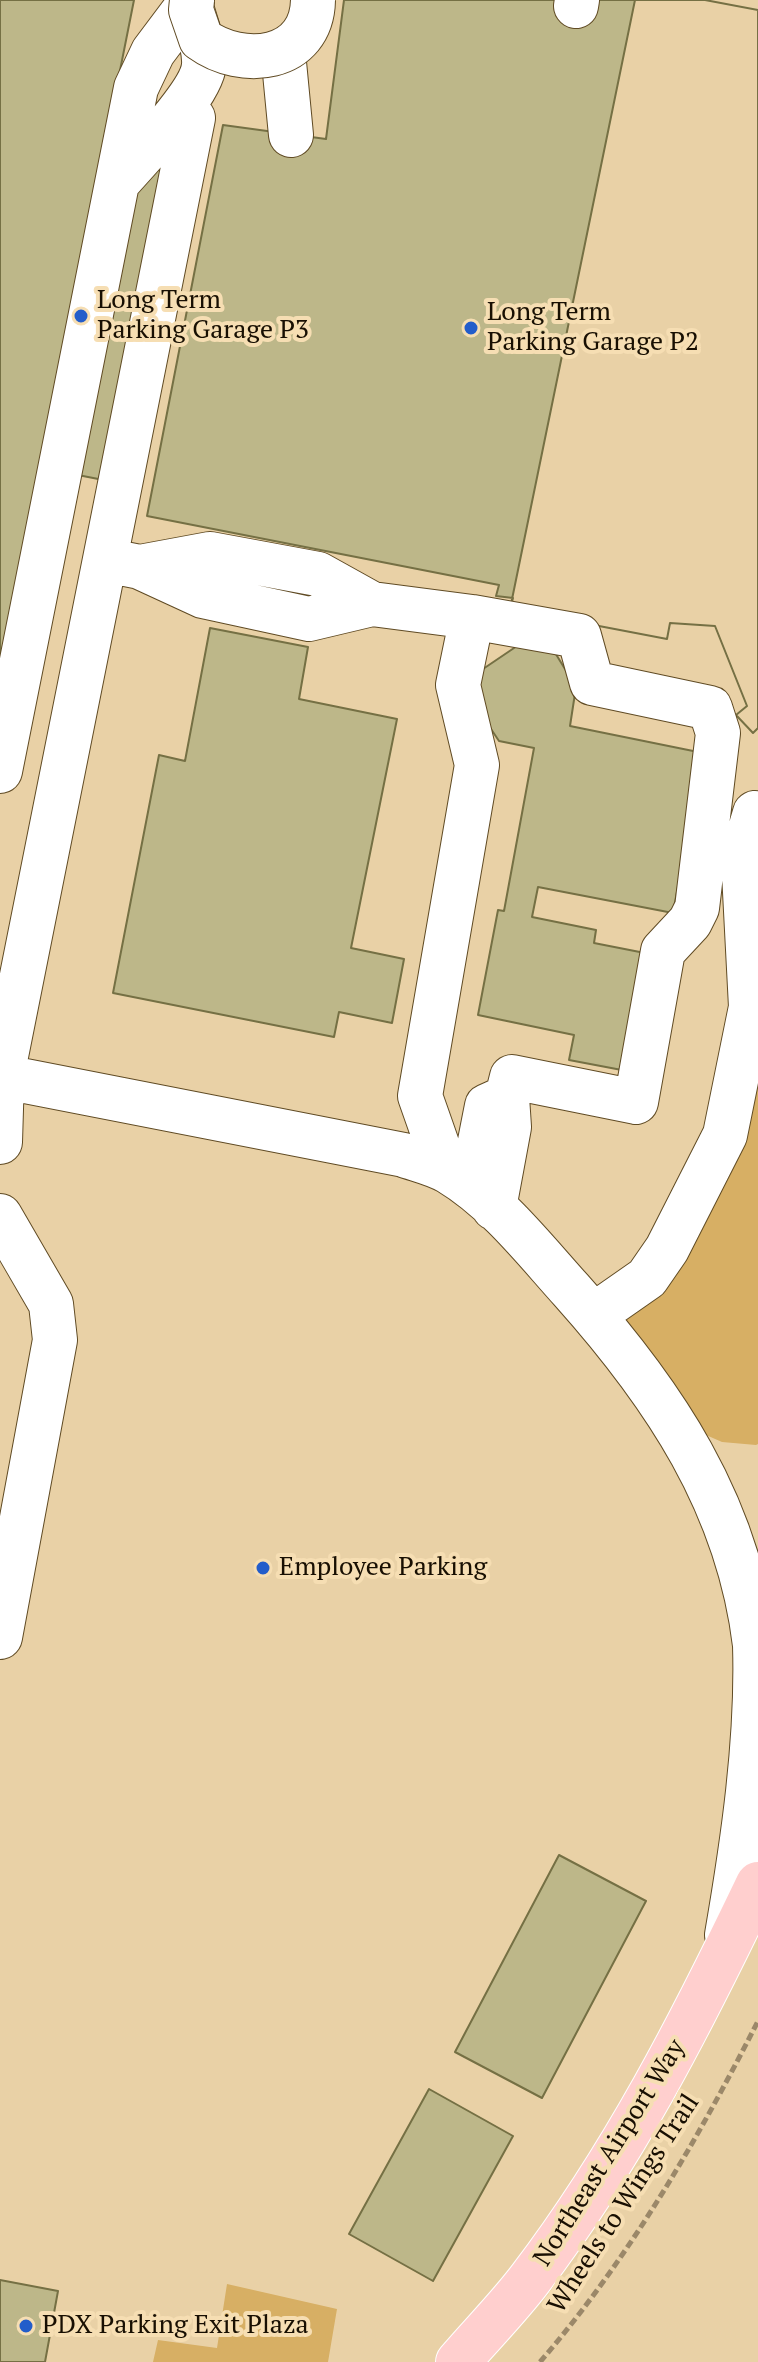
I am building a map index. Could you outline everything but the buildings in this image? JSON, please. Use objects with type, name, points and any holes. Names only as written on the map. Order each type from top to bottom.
[{"type":"main road","name":"Northeast Airport Way","points":[[458,2362],[529,2280],[613,2159],[670,2063],[758,1884]]},
{"type":"lane","points":[[314,0],[313,13],[305,33],[283,52],[250,58],[210,45],[201,39],[191,10],[195,13],[228,54],[245,57],[260,58],[288,49],[303,35],[313,16],[314,0]]},
{"type":"lane","points":[[0,771],[117,184],[194,89],[204,68],[195,13]]},
{"type":"lane","points":[[283,52],[291,135]]},
{"type":"lane","points":[[0,1142],[1,1076],[122,563],[193,118]]},
{"type":"lane","points":[[122,563],[210,554],[318,574],[372,604],[472,617],[579,636],[592,683],[710,708],[718,733],[697,908],[690,922],[663,951],[636,1102],[512,1077],[507,1097],[509,1127],[470,1188]]},
{"type":"lane","points":[[472,617],[458,685],[477,765],[420,1096],[470,1188],[594,1315],[677,1426],[716,1497],[744,1584],[755,1647],[756,1708],[750,1790],[723,1957]]},
{"type":"lane","points":[[594,1315],[647,1278],[667,1249],[725,1135],[741,1071],[751,1007],[743,853],[757,804]]},
{"type":"lane","points":[[1,1076],[404,1155],[470,1188]]},
{"type":"lane","points":[[0,1216],[35,1271],[51,1304],[55,1340],[0,1637]]},
{"type":"path","name":"Wheels to Wings Trail","points":[[540,2362],[607,2276],[673,2177],[758,2021]]},
{"type":"shaded area","points":[[758,1045],[756,1445],[722,1442],[706,1435],[669,1378],[617,1312]]},
{"type":"shaded area","points":[[227,2284],[337,2309],[328,2362],[153,2362],[158,2340],[217,2348]]},
{"type":"place","name":"Long Term Parking Garage P3","points":[[81,316]]},
{"type":"place","name":"Long Term Parking Garage P2","points":[[471,328]]},
{"type":"place","name":"Employee Parking","points":[[263,1568]]},
{"type":"place","name":"PDX Parking Exit Plaza","points":[[26,2326]]}]
